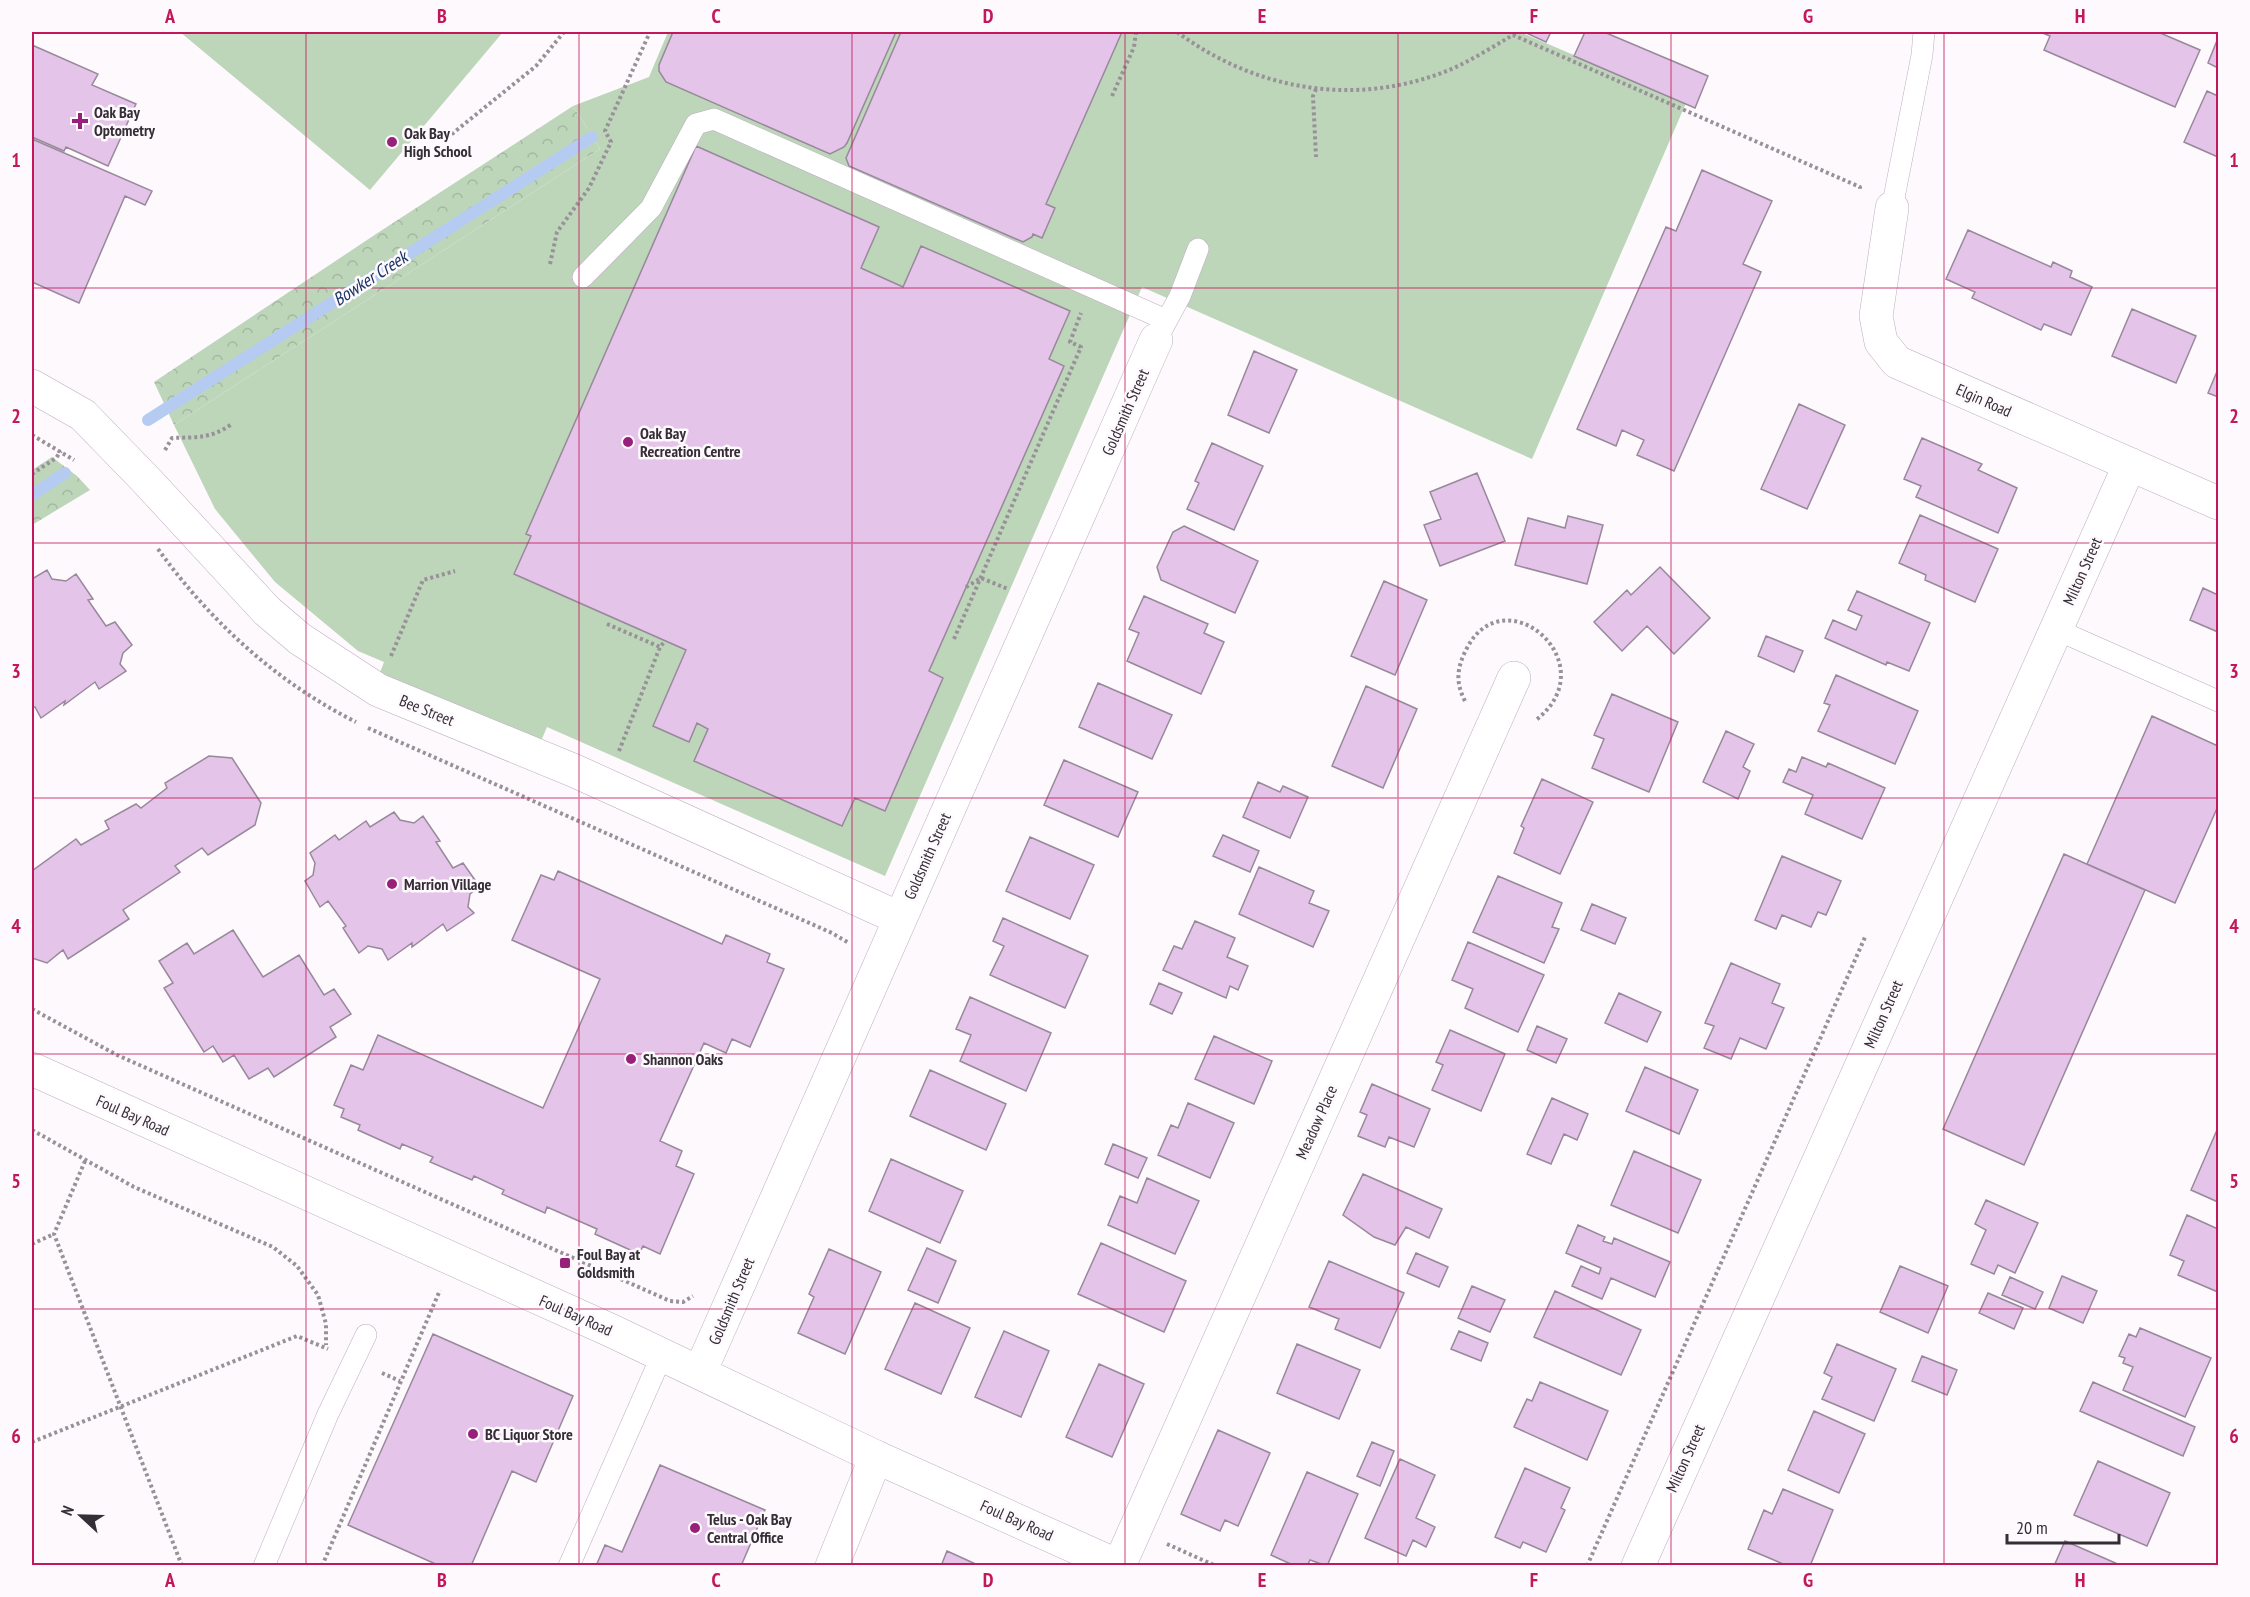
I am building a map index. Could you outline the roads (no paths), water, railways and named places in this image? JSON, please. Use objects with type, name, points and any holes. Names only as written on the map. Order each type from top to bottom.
[{"type":"street","name":"Elgin Road","points":[[1892,208],[1876,316],[1881,342],[1897,363],[2218,503]]},
{"type":"street","name":"Goldsmith Street","points":[[700,1372],[1161,330]]},
{"type":"street","name":"Bee Street","points":[[32,386],[82,416],[148,482],[267,611],[300,639],[378,690],[610,787],[899,918]]},
{"type":"street","name":"Milton Street","points":[[1638,1566],[2130,464]]},
{"type":"street","name":"Meadow Place","points":[[1119,1566],[1514,678]]},
{"type":"street","name":"Foul Bay Road","points":[[32,1069],[700,1372],[876,1457],[1119,1566]]},
{"type":"street","points":[[832,1566],[876,1457]]},
{"type":"lane","points":[[1892,208],[1922,55],[1924,32]]},
{"type":"lane","points":[[583,277],[651,208],[696,124],[714,119],[1091,287],[1161,330],[1180,296],[1198,249]]},
{"type":"lane","points":[[2055,629],[2218,701]]},
{"type":"lane","points":[[264,1566],[328,1414],[366,1335]]},
{"type":"lane","points":[[569,1566],[662,1355]]},
{"type":"waterway","name":"Bowker Creek","points":[[148,420],[592,137]]},
{"type":"waterway","name":"Bowker Creek","points":[[32,495],[65,473]]},
{"type":"place","name":"Oak Bay Optometry","points":[[80,121]]},
{"type":"place","name":"Oak Bay High School","points":[[392,142]]},
{"type":"place","name":"Oak Bay Recreation Centre","points":[[628,442]]},
{"type":"place","name":"Marrion Village","points":[[392,884]]},
{"type":"place","name":"Shannon Oaks","points":[[631,1059]]},
{"type":"place","name":"Foul Bay at Goldsmith","points":[[565,1263]]},
{"type":"place","name":"BC Liquor Store","points":[[473,1434]]},
{"type":"place","name":"Telus - Oak Bay Central Office","points":[[695,1528]]}]
